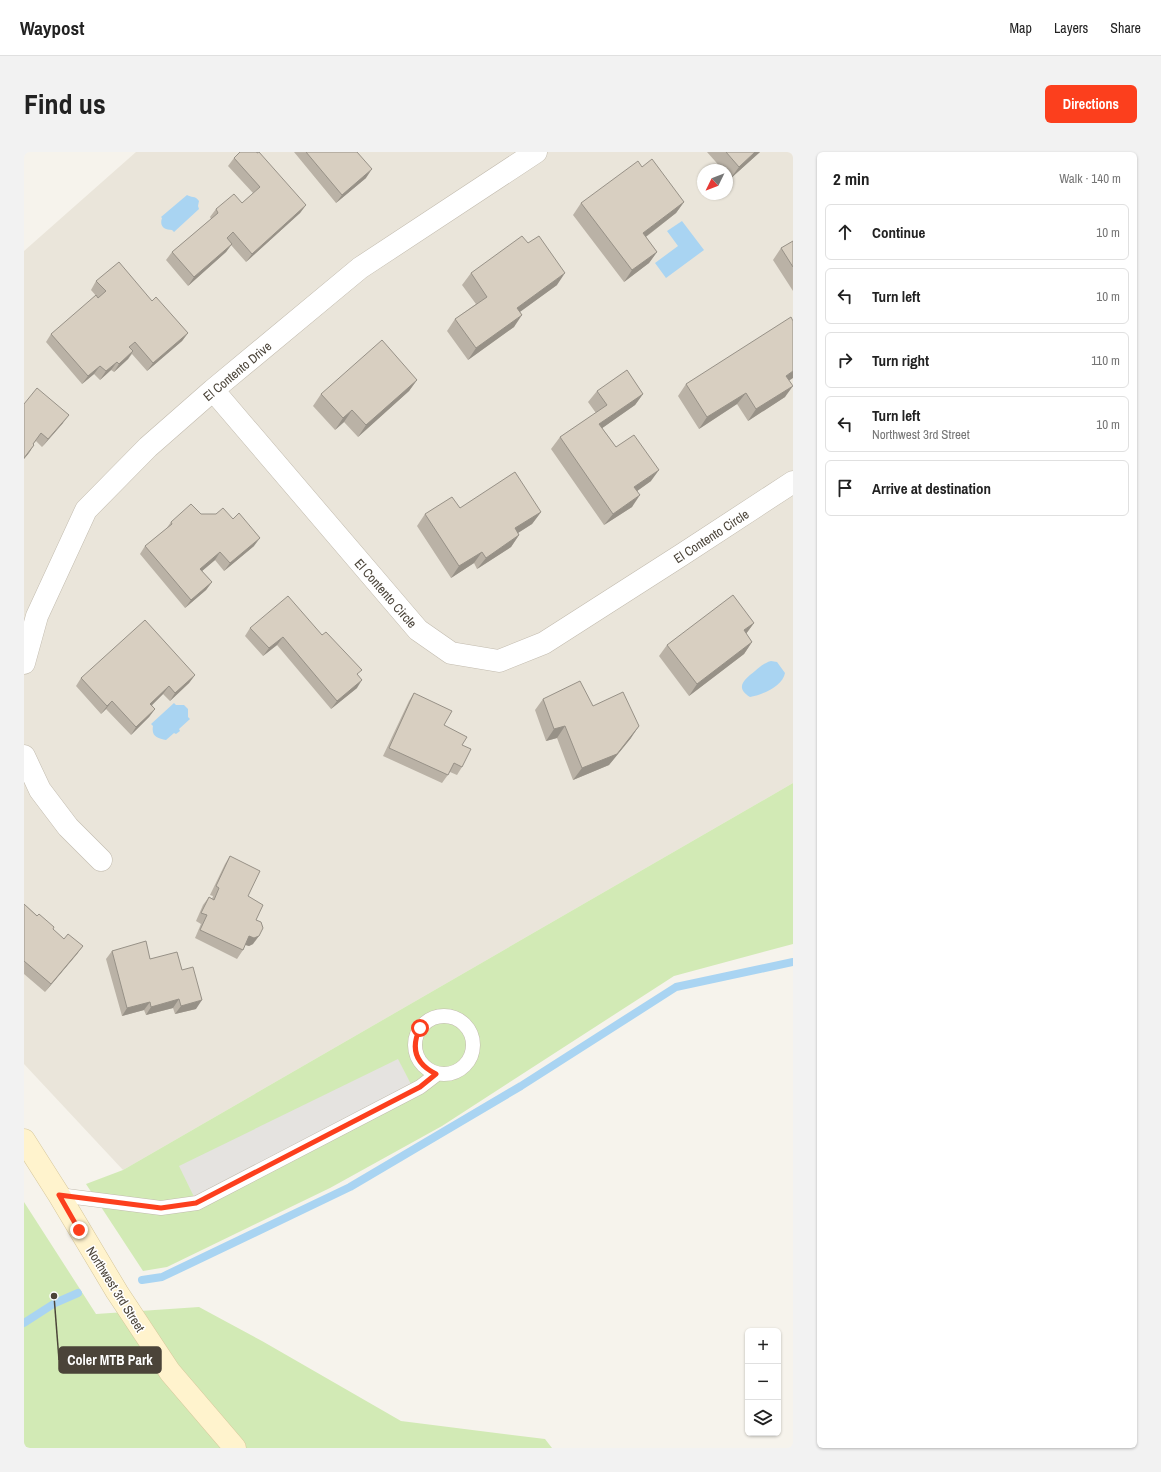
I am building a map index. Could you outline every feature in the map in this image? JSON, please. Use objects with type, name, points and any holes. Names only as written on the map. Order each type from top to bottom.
[{"type":"street","name":"El Contento Drive","points":[[24,664],[37,616],[86,510],[148,447],[213,390],[360,268],[536,152]]},
{"type":"street","name":"El Contento Circle","points":[[213,390],[418,630],[451,653],[499,661],[544,643],[793,482]]},
{"type":"street","points":[[24,756],[40,790],[68,827],[101,860]]},
{"type":"street","name":"Northwest 3rd Street","points":[[24,1140],[117,1292],[170,1372],[235,1448]]},
{"type":"lane","points":[[59,1195],[161,1208],[196,1203],[420,1087],[436,1074],[446,1075],[456,1073],[465,1067],[471,1059],[474,1050],[473,1040],[470,1030],[463,1023],[454,1018],[445,1016],[431,1019],[420,1028],[416,1036],[415,1046],[421,1064],[436,1074]]},
{"type":"shaded area","points":[[136,152],[793,152],[793,783],[123,1170],[24,1064],[24,251]]},
{"type":"shaded area","points":[[398,1059],[414,1090],[197,1203],[179,1166]]},
{"type":"green space","points":[[793,783],[793,944],[674,976],[442,1126],[330,1188],[167,1267],[143,1271],[86,1184],[123,1170]]},
{"type":"green space","points":[[24,1202],[96,1314],[199,1307],[262,1341],[401,1421],[545,1439],[552,1448],[24,1448]]},
{"type":"water","points":[[187,195],[198,199],[199,209],[174,232],[172,230],[165,229],[161,224],[161,217]]},
{"type":"water","points":[[682,221],[704,250],[666,278],[655,263],[678,246],[667,231]]},
{"type":"water","points":[[771,661],[777,662],[785,673],[783,678],[771,689],[750,697],[743,690],[743,683],[760,667]]},
{"type":"water","points":[[174,703],[176,705],[184,705],[188,709],[188,717],[190,719],[179,729],[180,731],[176,734],[174,733],[166,740],[158,738],[153,733],[153,726],[151,724]]},
{"type":"building","points":[[240,152],[259,152],[306,205],[252,254],[233,232],[227,238],[232,244],[194,277],[172,252],[218,213],[216,209],[234,194],[242,203],[260,187],[234,158]]},
{"type":"building","points":[[306,152],[357,152],[372,169],[342,195]]},
{"type":"building","points":[[726,152],[755,152],[739,167]]},
{"type":"building","points":[[652,159],[684,202],[643,233],[657,252],[632,270],[581,203],[638,161],[642,167]]},
{"type":"building","points":[[522,236],[528,243],[539,236],[565,273],[517,308],[522,315],[476,348],[455,319],[487,297],[471,273]]},
{"type":"building","points":[[793,241],[793,267],[781,248]]},
{"type":"building","points":[[119,262],[152,301],[156,297],[188,333],[153,363],[135,342],[129,347],[133,351],[119,364],[117,362],[106,371],[100,366],[88,376],[51,334],[96,295],[98,298],[106,291],[96,281]]},
{"type":"building","points":[[791,317],[793,321],[793,371],[786,376],[793,386],[756,409],[746,393],[707,417],[686,384]]},
{"type":"building","points":[[382,340],[417,380],[366,425],[352,410],[343,418],[321,394]]},
{"type":"building","points":[[627,370],[643,394],[599,424],[616,447],[634,435],[659,470],[634,487],[640,495],[613,514],[560,437],[607,405],[597,391]]},
{"type":"building","points":[[37,388],[69,415],[48,439],[41,433],[24,458],[24,404]]},
{"type":"building","points":[[515,472],[541,512],[515,528],[519,535],[486,558],[482,552],[459,566],[425,514],[452,497],[460,508]]},
{"type":"building","points":[[191,504],[201,514],[216,514],[223,508],[233,519],[239,513],[260,538],[230,563],[220,552],[200,569],[212,582],[191,600],[145,546],[172,524],[171,522]]},
{"type":"building","points":[[733,595],[754,623],[744,630],[752,642],[697,684],[667,645]]},
{"type":"building","points":[[288,596],[322,635],[326,632],[362,670],[357,674],[362,680],[337,701],[283,637],[269,648],[250,628]]},
{"type":"building","points":[[145,620],[195,675],[175,693],[169,686],[150,704],[155,709],[136,727],[112,701],[107,706],[81,678]]},
{"type":"building","points":[[580,681],[593,706],[623,692],[639,726],[617,754],[582,768],[565,726],[554,729],[543,699]]},
{"type":"building","points":[[414,693],[452,711],[444,725],[467,737],[462,745],[471,749],[462,767],[454,763],[448,775],[389,748]]},
{"type":"building","points":[[230,856],[260,871],[248,896],[263,905],[256,920],[261,922],[263,928],[259,936],[254,938],[249,936],[243,950],[200,930],[207,915],[201,913],[209,897],[214,900],[219,888],[216,886]]},
{"type":"building","points":[[24,904],[37,916],[39,914],[54,927],[53,929],[64,939],[68,934],[83,946],[51,984],[24,961]]},
{"type":"building","points":[[146,941],[150,959],[177,952],[182,970],[193,967],[202,1000],[181,1006],[179,999],[151,1007],[150,1002],[127,1008],[112,951]]},
{"type":"waterway","points":[[142,1280],[162,1277],[350,1187],[521,1086],[676,987],[793,962]]},
{"type":"waterway","points":[[24,1323],[55,1303],[78,1293]]},
{"type":"place","name":"Coler MTB Park","points":[[54,1296]]},
{"type":"route","points":[[79,1230],[59,1195],[161,1208],[196,1203],[420,1087],[436,1074],[421,1064],[417,1055],[415,1046],[416,1036],[420,1028]]}]
